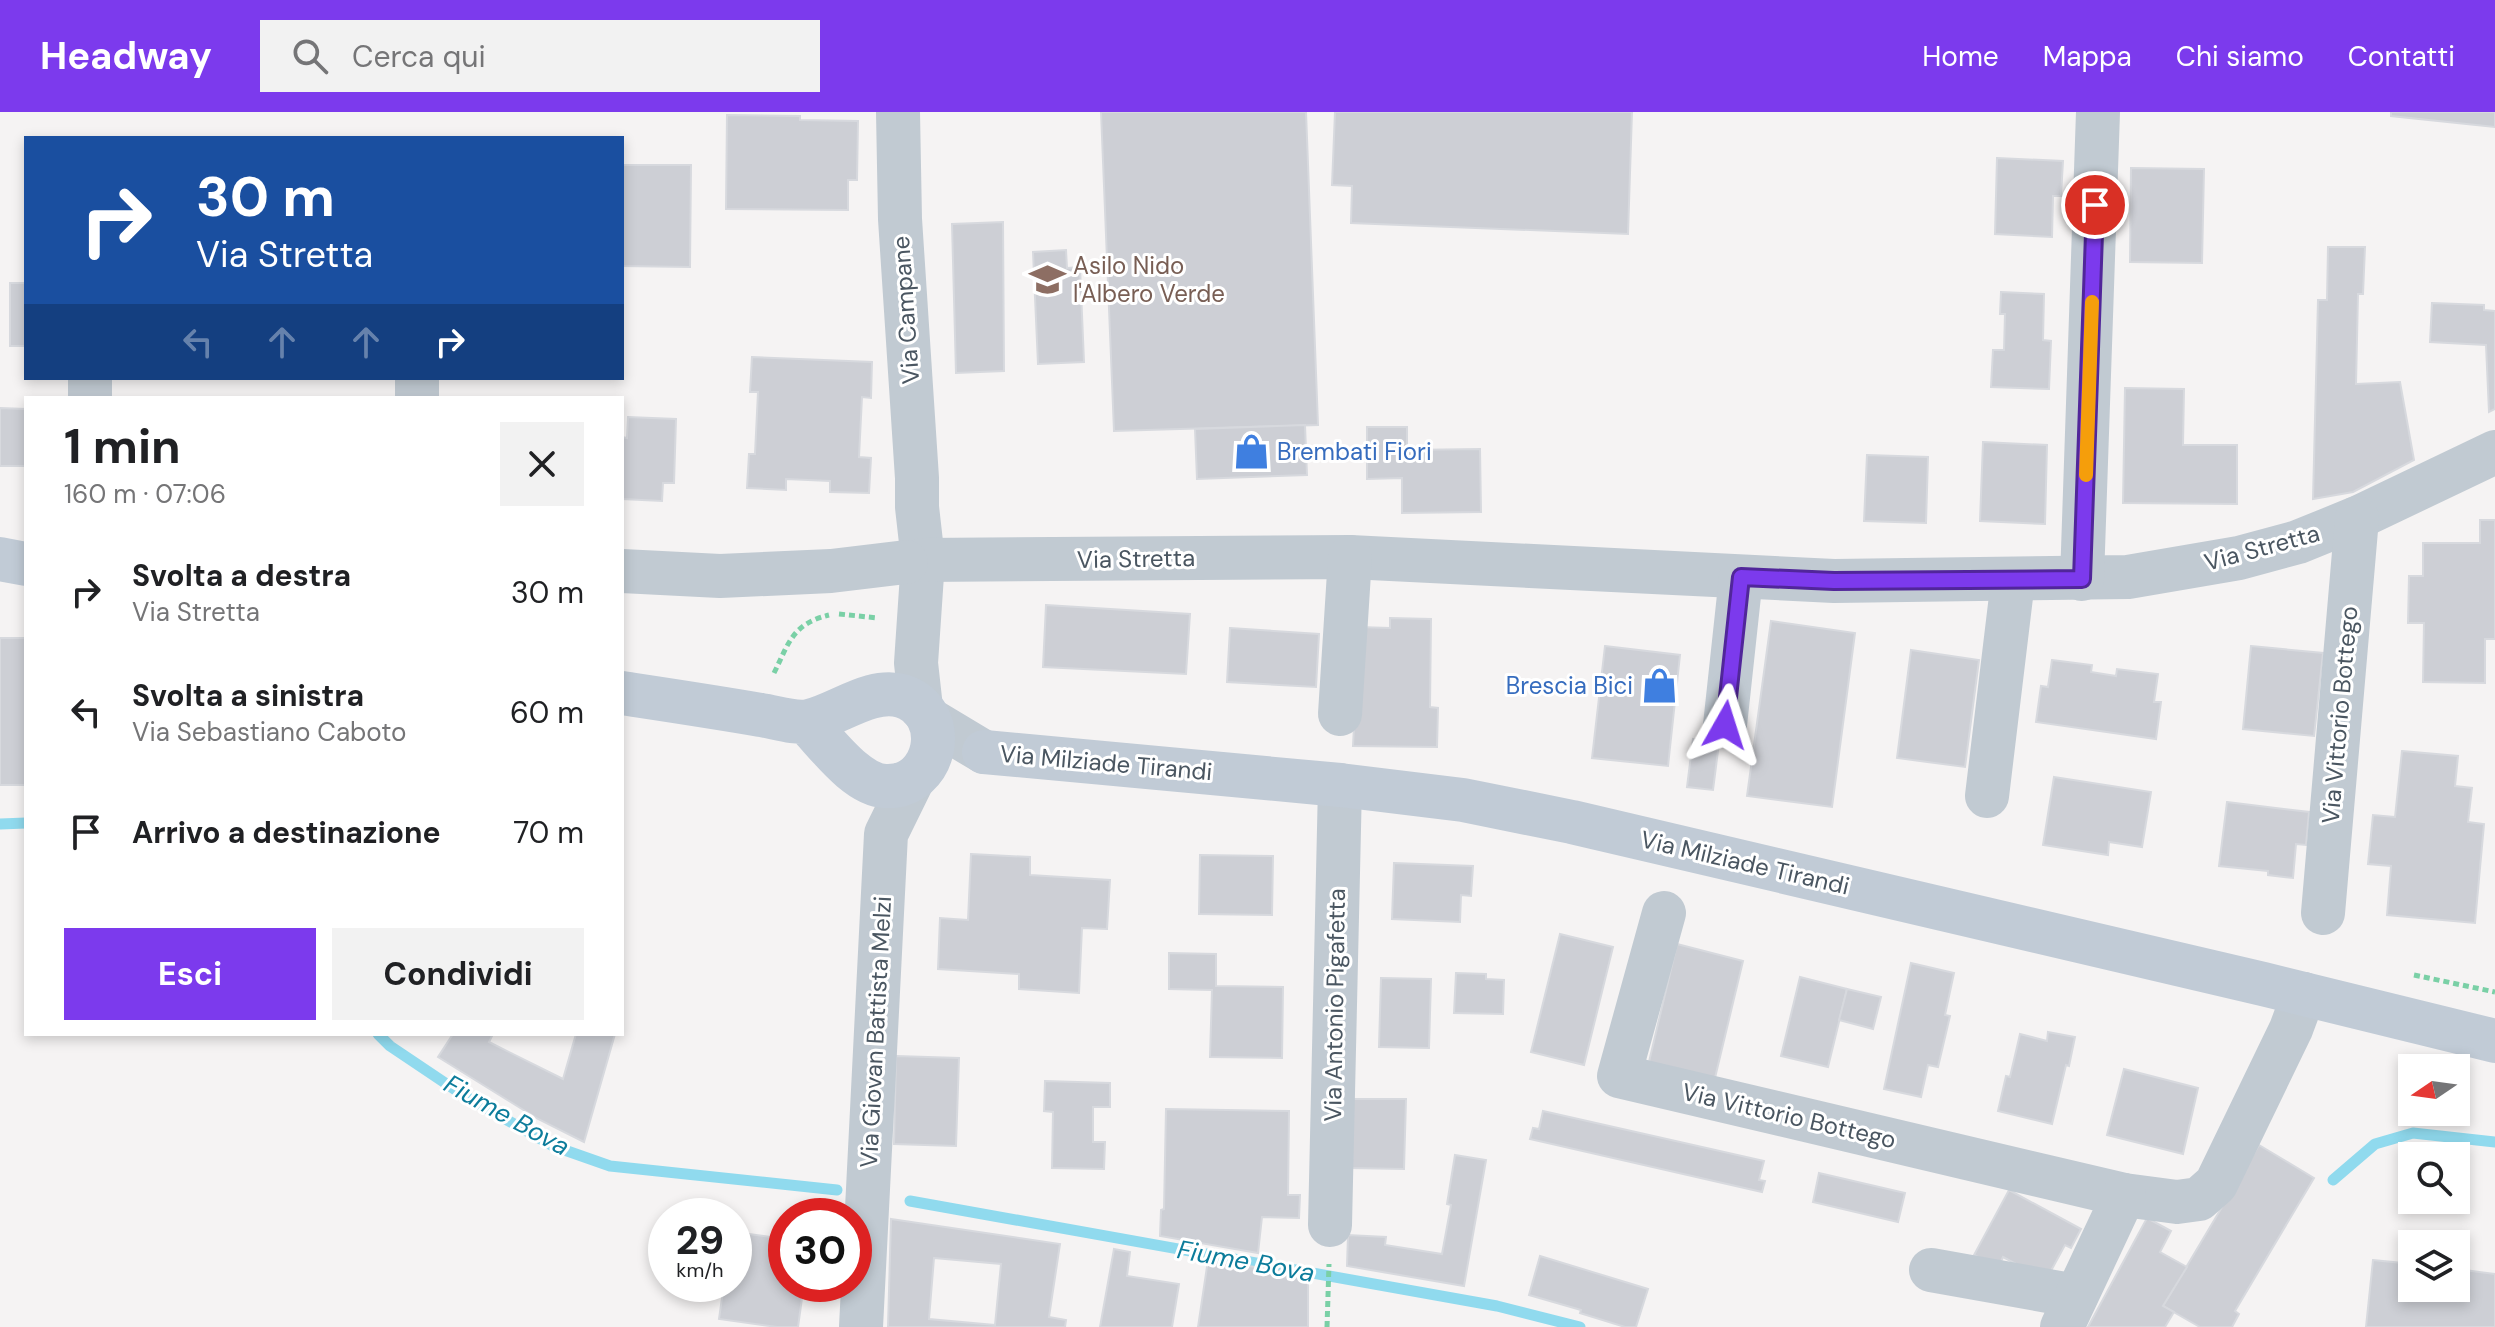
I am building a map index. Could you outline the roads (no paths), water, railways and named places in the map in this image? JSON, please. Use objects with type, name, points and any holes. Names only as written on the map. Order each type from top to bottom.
[{"type":"street","name":"Via Campane","points":[[898,112],[900,219],[917,478],[914,561],[916,663],[925,713]]},
{"type":"street","points":[[2082,579],[2098,112]]},
{"type":"street","name":"Via Stretta","points":[[624,571],[720,576],[831,571],[914,561],[1350,557],[1834,581],[2128,577],[2239,558],[2298,542],[2357,518],[2495,452]]},
{"type":"street","name":"Via Vittorio Bottego","points":[[2323,913],[2357,518]]},
{"type":"street","points":[[1340,714],[1350,557]]},
{"type":"street","points":[[0,559],[24,564]]},
{"type":"street","name":"Via Campane","points":[[867,699],[891,659],[914,561]]},
{"type":"street","points":[[1725,725],[1741,577]]},
{"type":"street","points":[[1987,796],[2013,580]]},
{"type":"street","name":"Via Milziade Tirandi","points":[[624,693],[806,722],[867,699],[898,695],[911,700],[925,713],[984,752]]},
{"type":"street","points":[[857,774],[844,755],[844,726],[851,712],[867,699]]},
{"type":"street","points":[[918,775],[931,759],[934,746],[934,732],[925,713]]},
{"type":"street","points":[[806,722],[857,774]]},
{"type":"street","name":"Via Milziade Tirandi","points":[[857,774],[874,785],[887,786],[984,752],[1340,785],[1463,800],[1572,822],[2495,1041]]},
{"type":"street","name":"Via Giovan Battista Melzi","points":[[857,774],[886,834]]},
{"type":"street","name":"Via Giovan Battista Melzi","points":[[861,1327],[886,834],[918,775]]},
{"type":"street","name":"Via Antonio Pigafetta","points":[[1330,1239],[1340,785]]},
{"type":"street","name":"Via Vittorio Bottego","points":[[1664,913],[1619,1076],[2124,1195],[2177,1202],[2199,1199],[2216,1184],[2291,1029],[2304,994]]},
{"type":"street","points":[[1931,1270],[2069,1312],[2124,1195]]},
{"type":"waterway","name":"Fiume Bova","points":[[0,824],[24,823]]},
{"type":"waterway","name":"Fiume Bova","points":[[380,1036],[463,1095],[553,1146],[610,1166],[837,1190]]},
{"type":"waterway","name":"Fiume Bova","points":[[2333,1180],[2375,1144],[2413,1133],[2495,1142]]},
{"type":"waterway","name":"Fiume Bova","points":[[910,1201],[1497,1306],[1580,1327]]},
{"type":"place","name":"Asilo Nido l'Albero Verde","points":[[1047,280]]},
{"type":"place","name":"Brembati Fiori","points":[[1251,452]]},
{"type":"place","name":"Brescia Bici","points":[[1659,686]]}]
